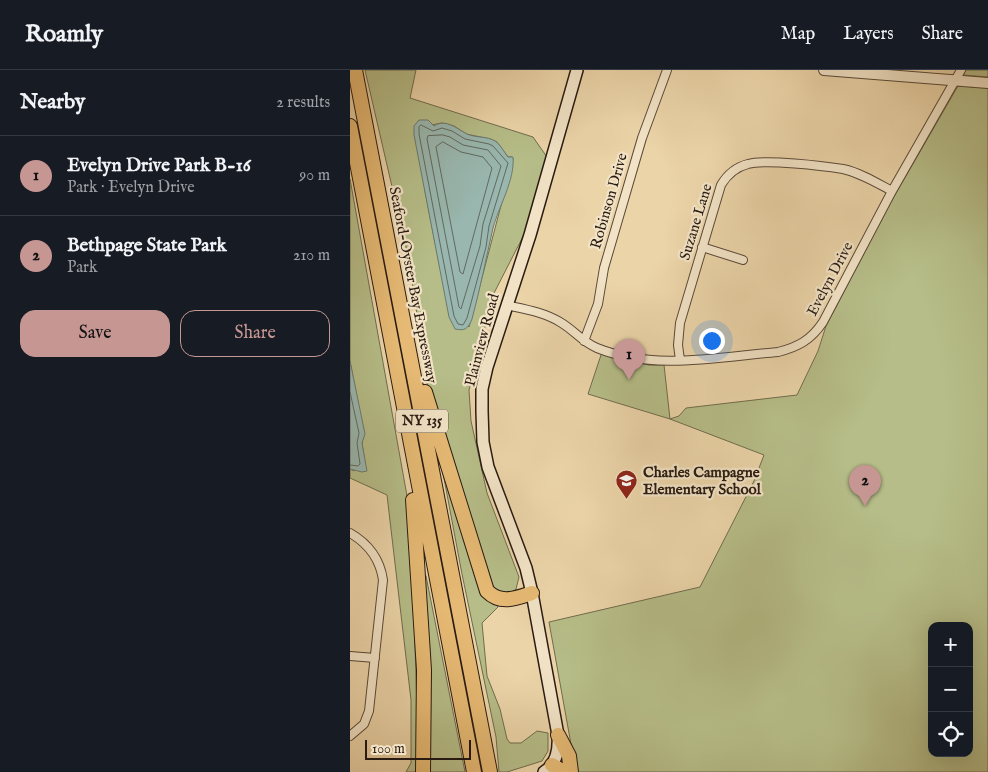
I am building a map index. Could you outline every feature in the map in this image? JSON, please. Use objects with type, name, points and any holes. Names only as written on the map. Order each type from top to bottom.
[{"type":"highway","name":"Seaford-Oyster Bay Expressway","points":[[355,70],[490,772]]},
{"type":"highway","name":"NY 135","points":[[350,126],[474,772]]},
{"type":"highway","points":[[404,324],[485,586],[495,597],[505,600],[532,592]]},
{"type":"highway","points":[[408,429],[424,670],[423,772]]},
{"type":"highway","points":[[558,734],[569,756],[571,772]]},
{"type":"main road","name":"Plainview Road","points":[[553,770],[558,752],[558,734],[532,592],[526,568],[488,467],[483,442],[482,390],[506,305],[530,235],[577,70]]},
{"type":"street","name":"Robinson Drive","points":[[584,341],[598,304],[604,268],[642,138],[667,70]]},
{"type":"street","points":[[824,70],[988,83]]},
{"type":"street","name":"Evelyn Drive","points":[[506,305],[539,312],[558,320],[584,341],[597,348],[639,360],[659,362],[778,352],[794,348],[808,341],[823,322],[892,192],[961,70]]},
{"type":"street","name":"Suzane Lane","points":[[680,360],[680,323],[721,185],[731,172],[749,164],[781,164],[844,170],[866,177],[892,192]]},
{"type":"street","points":[[702,247],[743,260]]},
{"type":"street","points":[[350,533],[372,551],[382,573],[382,595],[368,717],[357,733],[350,736]]},
{"type":"street","points":[[350,656],[375,658]]},
{"type":"green space","points":[[365,70],[416,70],[410,98],[533,137],[547,157],[532,219],[493,295],[469,390],[471,421],[487,493],[519,577],[515,593],[498,592],[490,582],[427,383],[409,260]],"holes":[[[428,120],[431,125],[442,123],[454,126],[466,134],[490,139],[497,142],[508,157],[512,157],[513,160],[469,327],[439,263],[425,191]]]},
{"type":"green space","points":[[966,70],[988,70],[988,77],[963,75]]},
{"type":"green space","points":[[958,86],[988,88],[988,772],[576,772],[549,622],[700,587],[754,481],[764,455],[670,419],[679,416],[686,408],[797,395],[818,351],[826,326],[892,200]]},
{"type":"green space","points":[[350,179],[411,518],[419,772],[406,772],[411,763],[411,700],[387,495],[350,478],[350,469],[354,471],[364,456],[362,443],[364,434],[350,361]]},
{"type":"green space","points":[[602,352],[648,365],[664,365],[670,419],[588,394]]},
{"type":"green space","points":[[440,457],[498,607],[482,623],[487,676],[500,709],[507,739],[510,743],[521,743],[537,731],[548,733],[548,751],[542,761],[507,772],[499,772],[496,737]]},
{"type":"green space","points":[[424,573],[426,576],[465,772],[428,772]]},
{"type":"water","points":[[419,120],[428,120],[434,126],[443,123],[451,125],[467,134],[492,139],[499,144],[508,157],[513,157],[512,175],[493,228],[472,319],[468,327],[461,330],[455,329],[449,317],[414,135],[414,126]]},
{"type":"water","points":[[350,361],[365,434],[362,443],[367,471],[362,472],[350,469]]},
{"type":"place","name":"Evelyn Drive Park B-16","points":[[629,380]]},
{"type":"place","name":"Charles Campagne Elementary School","points":[[627,500]]},
{"type":"place","name":"Bethpage State Park","points":[[865,506]]}]
